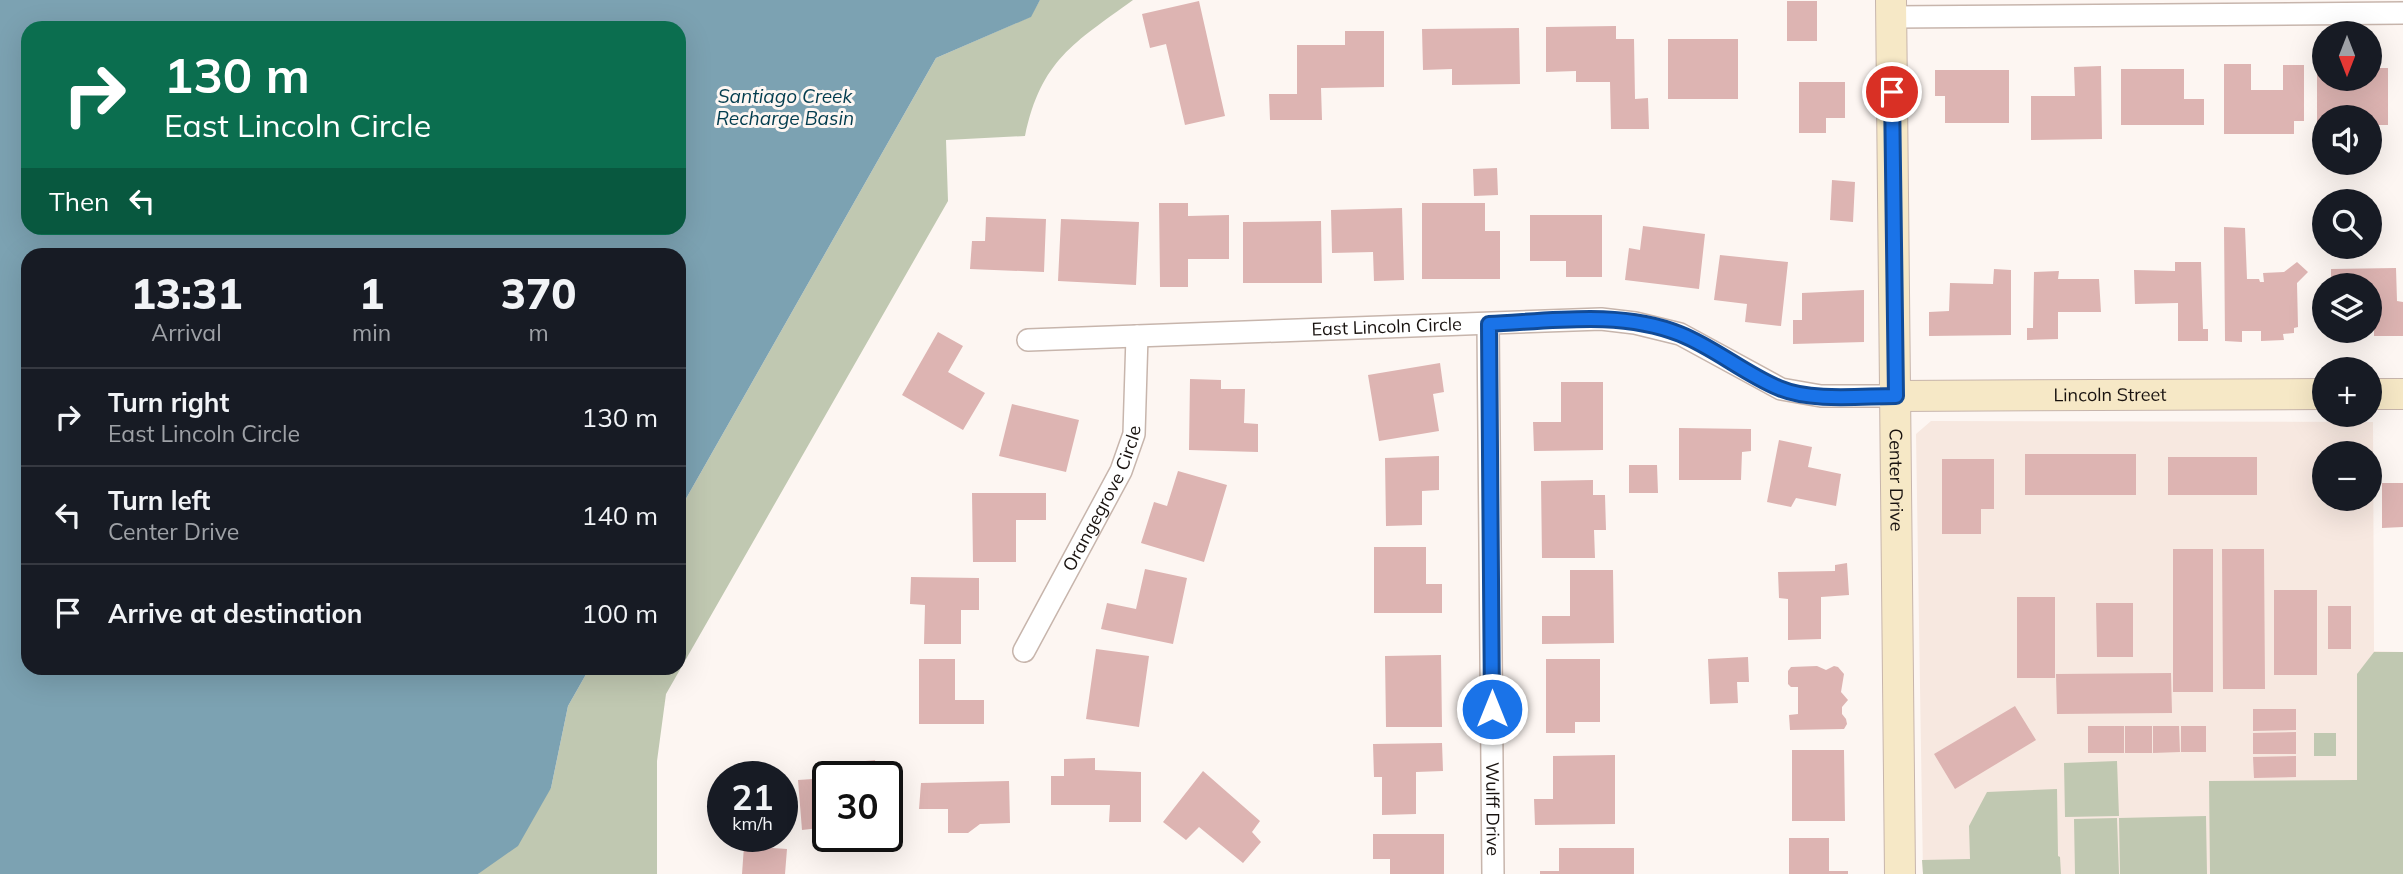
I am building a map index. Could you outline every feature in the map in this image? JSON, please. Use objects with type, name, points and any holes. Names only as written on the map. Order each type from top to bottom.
[{"type":"street","points":[[1891,8],[2403,13]]},
{"type":"street","name":"Center Drive","points":[[1891,8],[1900,874]]},
{"type":"street","name":"East Lincoln Circle","points":[[1028,340],[1601,319],[1635,323],[1680,334],[1780,389],[1821,396],[1896,396]]},
{"type":"street","name":"Wulff Drive","points":[[1489,324],[1493,874]]},
{"type":"street","name":"Orangegrove Circle","points":[[1024,651],[1126,459],[1135,434],[1138,336]]},
{"type":"street","name":"Lincoln Street","points":[[1896,396],[2312,394]]},
{"type":"street","points":[[2382,394],[2403,394]]},
{"type":"shaded area","points":[[1931,421],[2312,422],[2312,427],[2373,427],[2373,441],[2312,441],[2312,511],[2373,511],[2374,651],[2403,652],[2403,874],[1923,874],[1916,434]]},
{"type":"green space","points":[[1040,0],[1133,0],[1077,42],[1051,71],[1040,89],[1025,136],[946,140],[948,201],[686,659],[686,499],[936,58],[1030,17]]},
{"type":"green space","points":[[2374,652],[2403,652],[2403,874],[2210,874],[2209,781],[2357,780],[2357,674]]},
{"type":"green space","points":[[586,675],[677,675],[666,694],[657,761],[657,874],[478,874],[551,788],[568,706]]},
{"type":"green space","points":[[2314,733],[2336,733],[2336,756],[2314,756]]},
{"type":"green space","points":[[2117,761],[2119,816],[2065,817],[2064,763]]},
{"type":"green space","points":[[2057,789],[2058,856],[2061,874],[1923,874],[1922,860],[1970,859],[1969,826],[1987,792]]},
{"type":"green space","points":[[2206,816],[2207,874],[2120,874],[2119,818]]},
{"type":"green space","points":[[2117,818],[2119,874],[2075,874],[2074,819]]},
{"type":"water","name":"Santiago Creek Recharge Basin","points":[[0,0],[1040,0],[1031,17],[936,58],[686,499],[686,248],[21,248],[21,675],[586,675],[568,706],[551,788],[518,846],[478,874],[0,874]]},
{"type":"building","points":[[1199,1],[1225,116],[1185,125],[1166,44],[1150,48],[1142,14]]},
{"type":"building","points":[[1787,1],[1817,1],[1817,41],[1787,41]]},
{"type":"building","points":[[1616,26],[1616,39],[1634,39],[1635,99],[1648,98],[1649,129],[1611,129],[1610,82],[1576,82],[1576,71],[1546,72],[1546,27]]},
{"type":"building","points":[[1519,28],[1520,84],[1452,85],[1452,69],[1423,70],[1422,29]]},
{"type":"building","points":[[1345,31],[1384,31],[1384,87],[1321,88],[1322,120],[1270,120],[1269,94],[1297,94],[1297,45],[1345,45]]},
{"type":"building","points":[[1668,39],[1738,39],[1738,99],[1668,99]]},
{"type":"building","points":[[2224,64],[2251,64],[2251,90],[2283,90],[2283,65],[2304,65],[2304,121],[2294,121],[2294,134],[2224,134]]},
{"type":"building","points":[[2101,66],[2102,139],[2031,140],[2031,96],[2075,96],[2074,67]]},
{"type":"building","points":[[2382,68],[2388,68],[2388,125],[2382,125],[2382,105],[2317,105],[2317,91],[2382,91]]},
{"type":"building","points":[[2121,69],[2184,69],[2184,99],[2204,99],[2204,125],[2121,125]]},
{"type":"building","points":[[1935,70],[2009,70],[2009,123],[1945,123],[1945,96],[1935,96]]},
{"type":"building","points":[[1799,82],[1845,82],[1845,118],[1826,118],[1826,133],[1799,133]]},
{"type":"building","points":[[1497,168],[1498,195],[1474,196],[1473,169]]},
{"type":"building","points":[[1832,180],[1855,182],[1853,222],[1830,220]]},
{"type":"building","points":[[1159,203],[1188,203],[1188,216],[1229,215],[1229,259],[1188,259],[1188,287],[1160,287]]},
{"type":"building","points":[[1422,203],[1485,203],[1485,231],[1500,231],[1500,279],[1422,279]]},
{"type":"building","points":[[1402,208],[1404,280],[1374,281],[1373,252],[1332,253],[1331,210]]},
{"type":"building","points":[[1530,215],[1602,215],[1602,277],[1566,277],[1566,261],[1530,261]]},
{"type":"building","points":[[986,217],[1046,219],[1044,272],[970,269],[972,241],[985,241]]},
{"type":"building","points":[[1061,219],[1139,222],[1136,285],[1058,281]]},
{"type":"building","points":[[1321,221],[1322,283],[1243,283],[1243,222]]},
{"type":"building","points":[[1643,226],[1705,234],[1699,289],[1625,280],[1629,248],[1640,250]]},
{"type":"building","points":[[2224,227],[2245,228],[2247,279],[2264,282],[2263,273],[2284,272],[2297,262],[2308,272],[2297,283],[2298,327],[2294,328],[2294,333],[2283,334],[2284,340],[2261,341],[2261,331],[2242,331],[2242,342],[2225,341]]},
{"type":"building","points":[[1720,255],[1788,262],[1781,326],[1745,322],[1747,304],[1714,300]]},
{"type":"building","points":[[2175,262],[2201,262],[2203,329],[2208,329],[2208,341],[2178,341],[2178,303],[2135,304],[2134,270],[2175,271]]},
{"type":"building","points":[[2396,268],[2397,301],[2403,302],[2403,336],[2382,336],[2382,273],[2331,273],[2331,269]]},
{"type":"building","points":[[1994,269],[2011,270],[2011,335],[1929,336],[1929,312],[1949,311],[1950,283],[1993,284]]},
{"type":"building","points":[[2059,271],[2058,279],[2099,279],[2101,312],[2058,312],[2058,339],[2027,340],[2027,328],[2033,328],[2034,272]]},
{"type":"building","points":[[1864,290],[1864,342],[1793,344],[1793,320],[1802,320],[1802,293]]},
{"type":"building","points":[[938,332],[963,346],[948,372],[985,393],[963,430],[902,395]]},
{"type":"building","points":[[1440,363],[1444,392],[1433,394],[1439,431],[1379,441],[1368,375]]},
{"type":"building","points":[[1190,379],[1221,380],[1221,389],[1245,389],[1244,423],[1258,424],[1258,452],[1189,450]]},
{"type":"building","points":[[1561,382],[1603,382],[1603,450],[1534,451],[1533,422],[1561,422]]},
{"type":"building","points":[[1012,404],[1079,420],[1066,472],[999,456]]},
{"type":"building","points":[[1679,428],[1751,429],[1751,451],[1742,452],[1741,480],[1679,480]]},
{"type":"building","points":[[1779,440],[1812,447],[1808,467],[1841,474],[1836,506],[1796,498],[1791,507],[1767,502]]},
{"type":"building","points":[[2025,454],[2136,454],[2136,495],[2025,495]]},
{"type":"building","points":[[1439,456],[1439,490],[1422,491],[1422,525],[1386,526],[1385,458]]},
{"type":"building","points":[[2168,457],[2257,457],[2257,495],[2168,495]]},
{"type":"building","points":[[1942,459],[1994,459],[1994,509],[1981,509],[1981,534],[1942,534]]},
{"type":"building","points":[[1629,465],[1657,465],[1658,493],[1629,493]]},
{"type":"building","points":[[1178,471],[1227,485],[1204,562],[1141,543],[1154,502],[1167,506]]},
{"type":"building","points":[[1593,480],[1593,495],[1605,495],[1606,530],[1594,530],[1595,558],[1542,558],[1541,481]]},
{"type":"building","points":[[2382,483],[2403,483],[2403,527],[2382,528]]},
{"type":"building","points":[[972,493],[1046,493],[1046,520],[1016,520],[1016,562],[973,562]]},
{"type":"building","points":[[1374,547],[1426,547],[1426,584],[1442,584],[1442,613],[1374,613]]},
{"type":"building","points":[[2173,549],[2213,549],[2213,692],[2173,692]]},
{"type":"building","points":[[2222,549],[2264,549],[2265,689],[2223,689]]},
{"type":"building","points":[[1847,563],[1849,595],[1821,597],[1821,639],[1788,640],[1788,599],[1779,598],[1778,572],[1835,571],[1835,565]]},
{"type":"building","points":[[1145,569],[1187,578],[1173,644],[1101,629],[1107,603],[1136,609]]},
{"type":"building","points":[[1570,570],[1613,570],[1614,643],[1542,644],[1542,616],[1570,616]]},
{"type":"building","points":[[911,577],[979,578],[979,610],[961,610],[961,644],[924,644],[925,605],[910,604]]},
{"type":"building","points":[[2274,590],[2317,590],[2317,675],[2274,675]]},
{"type":"building","points":[[2017,597],[2055,597],[2055,678],[2017,678]]},
{"type":"building","points":[[2096,603],[2133,603],[2133,657],[2097,657]]},
{"type":"building","points":[[2328,606],[2351,606],[2351,649],[2328,649]]},
{"type":"building","points":[[1096,649],[1149,656],[1139,727],[1086,719]]},
{"type":"building","points":[[1441,655],[1442,727],[1386,727],[1385,656]]},
{"type":"building","points":[[1748,657],[1749,682],[1737,682],[1738,703],[1710,704],[1708,659]]},
{"type":"building","points":[[919,659],[955,659],[955,700],[984,700],[984,724],[919,724]]},
{"type":"building","points":[[1546,659],[1600,659],[1600,722],[1575,722],[1575,733],[1546,733]]},
{"type":"building","points":[[1817,666],[1826,670],[1838,667],[1844,674],[1841,692],[1848,700],[1842,707],[1842,714],[1847,724],[1844,729],[1790,730],[1789,715],[1798,714],[1798,687],[1788,684],[1788,671],[1791,667]]},
{"type":"building","points":[[2171,673],[2172,713],[2057,714],[2056,674]]},
{"type":"building","points":[[2015,706],[2036,740],[1955,789],[1934,754]]},
{"type":"building","points":[[2253,709],[2296,709],[2296,730],[2253,731]]},
{"type":"building","points":[[2088,726],[2124,726],[2124,753],[2088,753]]},
{"type":"building","points":[[2125,726],[2152,726],[2152,753],[2125,753]]},
{"type":"building","points":[[2153,726],[2179,726],[2180,752],[2153,753]]},
{"type":"building","points":[[2181,726],[2206,726],[2206,752],[2181,752]]},
{"type":"building","points":[[2296,732],[2296,754],[2253,754],[2253,733]]},
{"type":"building","points":[[1442,743],[1443,771],[1416,772],[1416,814],[1382,815],[1382,777],[1374,777],[1373,744]]},
{"type":"building","points":[[1792,750],[1844,750],[1845,821],[1792,821]]},
{"type":"building","points":[[1615,755],[1615,824],[1535,825],[1534,799],[1553,799],[1553,756]]},
{"type":"building","points":[[2296,756],[2296,777],[2254,778],[2253,757]]},
{"type":"building","points":[[1095,758],[1095,770],[1141,772],[1141,822],[1109,822],[1110,805],[1051,805],[1051,776],[1064,776],[1064,759]]},
{"type":"building","points":[[1203,771],[1260,821],[1252,832],[1261,842],[1243,863],[1199,827],[1186,840],[1163,822]]},
{"type":"building","points":[[812,779],[812,829],[802,830],[798,780]]},
{"type":"building","points":[[1009,781],[1010,823],[980,824],[968,833],[948,833],[948,809],[919,809],[921,783]]},
{"type":"building","points":[[1373,834],[1444,834],[1444,874],[1390,874],[1390,859],[1373,859]]},
{"type":"building","points":[[1789,838],[1829,838],[1829,871],[1848,871],[1848,874],[1789,874]]},
{"type":"building","points":[[1559,848],[1634,848],[1634,874],[1540,874],[1540,871],[1559,871]]},
{"type":"building","points":[[744,852],[787,852],[785,874],[742,874]]},
{"type":"route","points":[[1492,709],[1489,324],[1601,319],[1635,323],[1680,334],[1780,389],[1821,396],[1896,396],[1892,92]]}]
